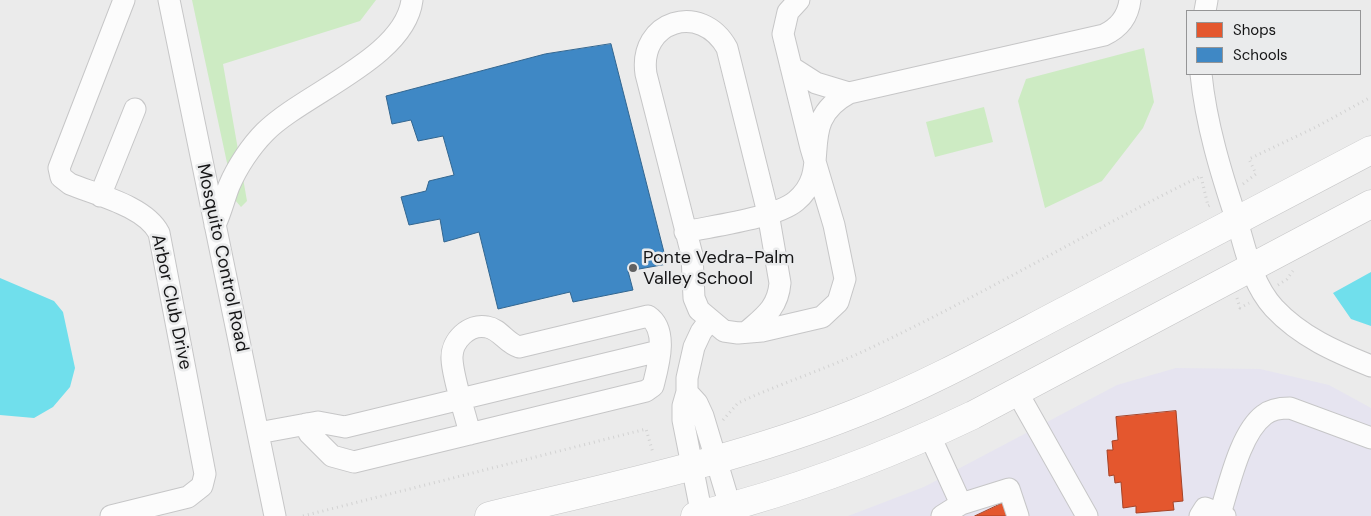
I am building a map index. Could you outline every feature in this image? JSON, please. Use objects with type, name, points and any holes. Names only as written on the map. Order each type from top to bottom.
[{"type":"main road","points":[[489,516],[698,456],[801,433],[909,390],[1371,150]]},
{"type":"main road","points":[[699,516],[732,511],[820,480],[930,436],[1017,392],[1371,204]]},
{"type":"street","name":"Arbor Club Drive","points":[[111,516],[188,497],[202,486],[204,474],[159,234],[155,225],[146,217],[70,184],[62,177],[59,168],[124,0]]},
{"type":"street","name":"Mosquito Control Road","points":[[169,0],[275,516]]},
{"type":"street","points":[[215,225],[230,183],[264,133],[293,109],[379,53],[408,16],[412,0]]},
{"type":"street","points":[[749,330],[768,314],[779,294],[780,283],[768,213],[727,48],[721,38],[706,25],[697,22],[676,23],[657,34],[646,53],[645,64],[692,255],[694,298],[698,310],[724,332],[762,331],[815,321],[828,313],[842,295],[845,279],[834,225],[816,165],[783,34],[788,12],[799,0]]},
{"type":"street","points":[[685,232],[768,213],[786,207],[804,193],[816,165],[816,137],[819,122],[832,104],[849,94],[1104,35],[1122,22],[1129,9],[1130,0]]},
{"type":"street","points":[[791,67],[816,83],[849,94]]},
{"type":"street","points":[[1201,75],[1215,148],[1250,267],[1273,306],[1287,320],[1329,349],[1371,366]]},
{"type":"street","points":[[100,196],[135,109]]},
{"type":"street","points":[[306,424],[309,433],[332,456],[346,462],[354,462],[470,434],[646,391],[653,386],[659,351],[659,335],[654,320],[648,316],[519,346],[512,345],[496,330],[489,327],[473,328],[466,331],[456,342],[452,358],[470,434]]},
{"type":"street","points":[[710,321],[700,332],[694,347],[687,378],[687,392],[683,413],[698,456],[732,511]]},
{"type":"street","points":[[258,432],[318,422],[344,427],[659,351]]},
{"type":"street","points":[[687,392],[697,402],[708,433],[698,456],[699,516]]},
{"type":"street","points":[[1017,392],[1088,516]]},
{"type":"street","points":[[1212,513],[1255,422],[1265,413],[1277,408],[1290,408],[1371,438]]},
{"type":"street","points":[[930,436],[961,504]]},
{"type":"street","points":[[942,516],[961,504],[1009,489],[1018,516]]},
{"type":"path","points":[[708,433],[721,423],[738,403],[863,351],[1042,261],[1133,210],[1201,176],[1208,206],[1228,196],[1256,174],[1249,159],[1316,128],[1371,97]]},
{"type":"path","points":[[303,516],[646,429],[652,453],[698,456]]},
{"type":"shaded area","points":[[1176,368],[1260,369],[1329,385],[1371,408],[1371,516],[848,516],[924,487],[1117,385]]},
{"type":"green space","points":[[192,0],[376,0],[360,21],[223,64],[247,201],[241,207],[235,200]]},
{"type":"green space","points":[[1144,48],[1154,102],[1143,128],[1102,181],[1045,208],[1018,101],[1026,79]]},
{"type":"green space","points":[[984,107],[993,142],[935,157],[926,122]]},
{"type":"water","points":[[1371,272],[1371,326],[1351,319],[1333,293]]},
{"type":"water","points":[[0,278],[54,301],[63,312],[75,368],[70,387],[53,407],[34,418],[0,415]]},
{"type":"building: Shops","points":[[1176,411],[1183,501],[1173,502],[1174,510],[1136,513],[1136,506],[1123,508],[1121,482],[1115,483],[1114,475],[1109,476],[1107,450],[1113,450],[1112,441],[1118,440],[1116,417]]},
{"type":"building: Shops","points":[[1003,503],[1009,516],[975,516]]},
{"type":"building: Schools","points":[[611,44],[667,264],[628,271],[633,290],[573,302],[570,292],[498,309],[479,232],[444,242],[440,219],[409,225],[401,197],[426,191],[429,181],[454,175],[443,136],[418,141],[411,120],[392,124],[386,96],[545,54]]},
{"type":"place","name":"Ponte Vedra-Palm Valley School","points":[[633,268]]}]
